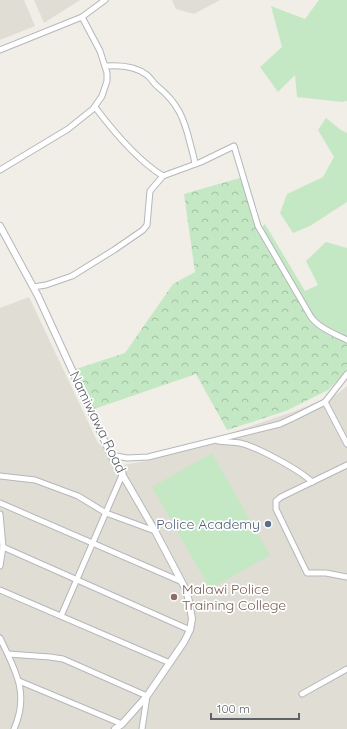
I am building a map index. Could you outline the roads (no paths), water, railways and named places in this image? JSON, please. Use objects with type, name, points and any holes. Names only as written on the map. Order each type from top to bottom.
[{"type":"street","points":[[0,50],[82,17],[105,0]]},
{"type":"street","points":[[0,170],[68,129],[95,107],[102,96],[107,81],[105,66],[95,40],[82,17]]},
{"type":"street","points":[[105,66],[135,68],[146,74],[166,93],[176,105],[187,128],[195,164]]},
{"type":"street","points":[[95,107],[125,142],[153,170],[163,176]]},
{"type":"street","points":[[33,287],[46,285],[72,276],[143,230],[147,225],[150,191],[163,176],[213,157],[234,146],[258,226],[275,256],[314,321],[347,340]]},
{"type":"street","name":"Namiwawa Road","points":[[0,226],[33,287],[73,370],[111,455],[123,473],[186,590],[192,619],[190,630]]},
{"type":"street","points":[[111,455],[127,458],[148,457],[280,424],[325,402],[347,374]]},
{"type":"street","points":[[325,402],[347,444]]},
{"type":"street","points":[[213,440],[251,446],[306,476],[312,482]]},
{"type":"street","points":[[347,465],[281,497],[276,501],[276,509],[307,573],[326,573],[347,577]]},
{"type":"street","points":[[61,616],[123,473]]},
{"type":"street","points":[[0,476],[35,480],[78,496],[106,513],[155,531]]},
{"type":"street","points":[[0,503],[180,581]]},
{"type":"street","points":[[0,514],[3,548],[0,566]]},
{"type":"street","points":[[3,548],[190,630],[170,663],[147,696],[122,724],[115,729]]},
{"type":"street","points":[[0,590],[170,663]]},
{"type":"street","points":[[0,638],[19,681],[21,692],[19,718],[14,729]]},
{"type":"street","points":[[8,654],[50,657],[64,660],[147,696]]},
{"type":"street","points":[[302,694],[347,669]]},
{"type":"street","points":[[19,681],[122,724]]},
{"type":"street","points":[[142,729],[147,696]]},
{"type":"place","name":"Police Academy","points":[[268,524]]},
{"type":"place","name":"Malawi Police Training College","points":[[174,597]]}]
